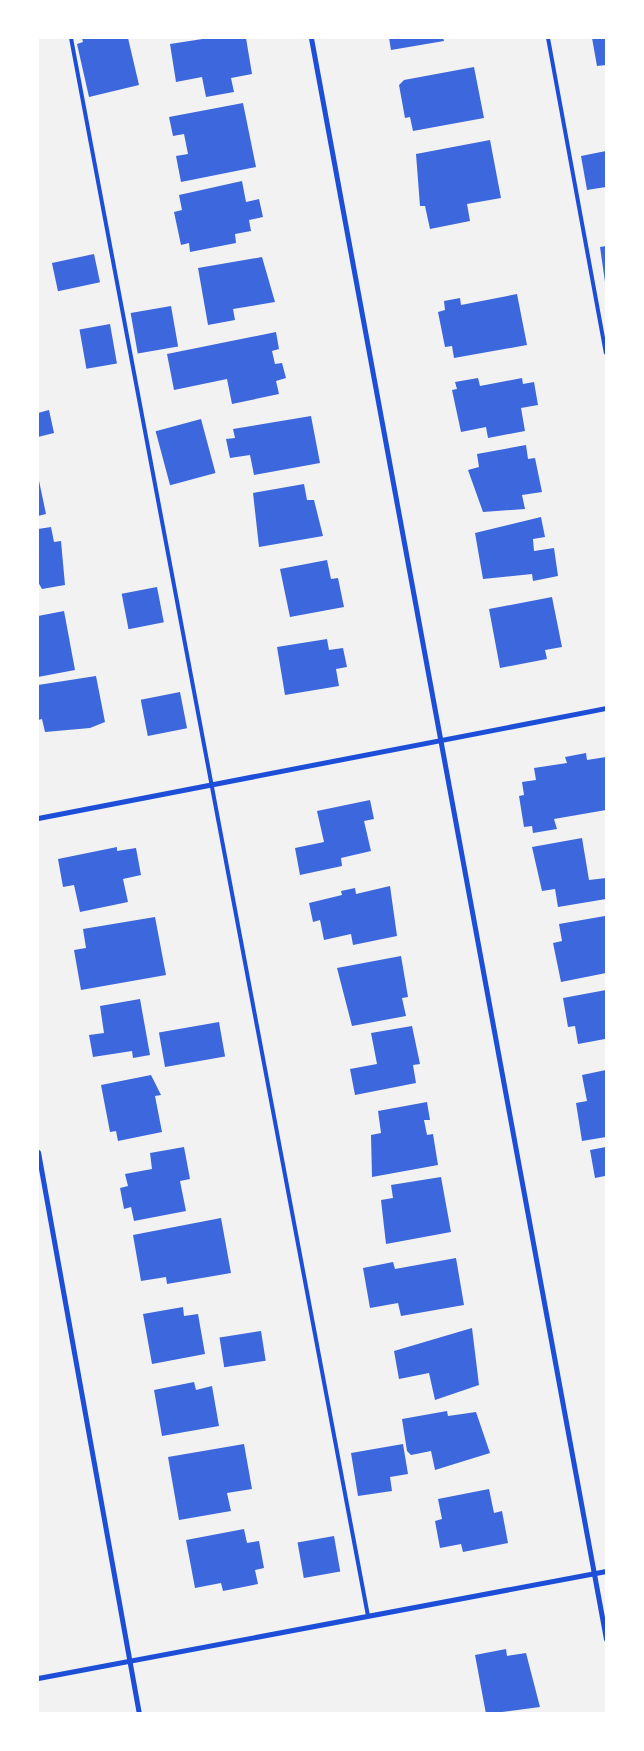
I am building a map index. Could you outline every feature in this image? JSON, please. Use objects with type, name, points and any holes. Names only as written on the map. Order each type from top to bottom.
[{"type":"street","points":[[311,38],[606,1639]]},
{"type":"street","points":[[38,818],[606,708]]},
{"type":"street","points":[[38,1152],[139,1714]]},
{"type":"street","points":[[38,1678],[606,1571]]},
{"type":"lane","points":[[71,38],[368,1616]]},
{"type":"lane","points":[[548,38],[606,353]]},
{"type":"building","points":[[82,38],[128,38],[139,85],[89,97],[77,44],[83,42]]},
{"type":"building","points":[[209,38],[246,38],[252,74],[231,78],[234,92],[206,97],[202,77],[176,82],[170,44]]},
{"type":"building","points":[[389,38],[443,38],[444,41],[391,50]]},
{"type":"building","points":[[592,38],[606,38],[606,65],[597,66]]},
{"type":"building","points":[[474,67],[484,118],[413,131],[410,117],[405,118],[399,85],[404,80]]},
{"type":"building","points":[[243,103],[256,167],[181,182],[176,156],[188,154],[184,134],[173,136],[169,117]]},
{"type":"building","points":[[490,140],[501,198],[467,204],[470,221],[430,229],[425,206],[420,206],[416,154]]},
{"type":"building","points":[[606,151],[606,187],[587,190],[581,156]]},
{"type":"building","points":[[242,181],[246,202],[259,199],[263,217],[249,220],[251,231],[235,234],[236,243],[190,252],[189,243],[181,245],[174,212],[182,210],[179,195]]},
{"type":"building","points":[[606,246],[606,289],[600,247]]},
{"type":"building","points":[[94,254],[100,282],[58,291],[52,263]]},
{"type":"building","points":[[262,257],[275,302],[233,309],[235,320],[208,325],[198,268]]},
{"type":"building","points":[[517,294],[527,345],[454,358],[452,346],[445,347],[438,312],[445,310],[444,301],[460,298],[461,305]]},
{"type":"building","points":[[171,306],[178,346],[138,353],[131,313]]},
{"type":"building","points":[[110,324],[117,363],[86,369],[79,329]]},
{"type":"building","points":[[276,332],[279,349],[272,351],[275,364],[282,363],[286,378],[276,381],[279,394],[232,404],[227,379],[174,390],[167,354]]},
{"type":"building","points":[[478,378],[480,386],[522,378],[523,384],[534,382],[538,405],[521,408],[525,431],[488,438],[486,427],[461,432],[452,390],[457,389],[455,382]]},
{"type":"building","points":[[49,410],[54,433],[38,437],[38,413]]},
{"type":"building","points":[[311,416],[320,463],[254,475],[250,455],[230,458],[226,439],[235,438],[233,429]]},
{"type":"building","points":[[201,419],[215,473],[170,485],[156,431]]},
{"type":"building","points":[[526,445],[528,459],[535,458],[542,492],[522,495],[525,509],[483,512],[468,470],[479,467],[477,454]]},
{"type":"building","points":[[38,476],[46,514],[38,516]]},
{"type":"building","points":[[304,484],[307,500],[314,500],[323,536],[259,547],[253,493]]},
{"type":"building","points":[[541,517],[545,537],[533,539],[534,551],[554,548],[558,576],[533,581],[532,574],[483,579],[475,533]]},
{"type":"building","points":[[51,527],[54,542],[61,541],[65,585],[42,589],[38,582],[38,529]]},
{"type":"building","points":[[327,560],[331,579],[338,578],[344,607],[290,617],[280,569]]},
{"type":"building","points":[[157,587],[164,622],[129,629],[122,594]]},
{"type":"building","points":[[552,597],[562,647],[545,650],[547,659],[500,668],[489,609]]},
{"type":"building","points":[[64,611],[75,670],[38,677],[38,616]]},
{"type":"building","points":[[327,639],[329,650],[343,648],[347,667],[336,669],[339,686],[285,695],[277,647]]},
{"type":"building","points":[[96,676],[105,722],[90,728],[45,732],[42,719],[38,720],[38,685]]},
{"type":"building","points":[[180,692],[187,728],[148,736],[141,700]]},
{"type":"building","points":[[586,753],[587,760],[606,757],[606,810],[554,819],[557,829],[533,833],[532,826],[524,827],[519,796],[524,795],[522,782],[536,780],[534,768],[567,763],[565,757]]},
{"type":"building","points":[[370,800],[374,819],[364,821],[371,851],[341,858],[342,866],[300,875],[295,848],[324,842],[317,811]]},
{"type":"building","points":[[582,838],[589,880],[606,878],[606,899],[558,907],[555,889],[542,891],[532,847]]},
{"type":"building","points":[[117,847],[117,851],[136,848],[141,875],[123,879],[128,902],[80,912],[74,885],[63,887],[58,859]]},
{"type":"building","points":[[390,886],[397,936],[353,945],[351,934],[324,940],[320,920],[313,922],[309,903],[342,895],[341,891],[355,888],[356,894]]},
{"type":"building","points":[[605,916],[606,973],[561,982],[553,943],[562,941],[559,924]]},
{"type":"building","points":[[155,917],[166,975],[81,990],[74,950],[86,948],[83,929]]},
{"type":"building","points":[[401,956],[408,997],[402,998],[406,1016],[352,1026],[337,968]]},
{"type":"building","points":[[606,990],[606,1043],[605,1039],[578,1044],[575,1026],[568,1027],[563,998]]},
{"type":"building","points":[[140,999],[150,1055],[133,1058],[132,1051],[93,1057],[89,1035],[104,1033],[100,1006]]},
{"type":"building","points":[[219,1022],[225,1056],[165,1067],[159,1033]]},
{"type":"building","points":[[412,1026],[420,1064],[413,1065],[416,1083],[355,1095],[350,1069],[377,1064],[371,1033]]},
{"type":"building","points":[[606,1070],[606,1137],[582,1141],[576,1103],[587,1101],[582,1075]]},
{"type":"building","points":[[151,1075],[161,1095],[155,1096],[162,1132],[118,1141],[116,1131],[110,1132],[101,1085]]},
{"type":"building","points":[[427,1102],[430,1120],[424,1120],[427,1135],[433,1134],[438,1165],[372,1177],[371,1135],[381,1133],[378,1111]]},
{"type":"building","points":[[184,1147],[190,1179],[180,1181],[186,1211],[134,1221],[131,1207],[124,1209],[120,1188],[128,1186],[125,1174],[152,1169],[150,1153]]},
{"type":"building","points":[[606,1147],[605,1181],[605,1176],[595,1178],[590,1150]]},
{"type":"building","points":[[441,1177],[451,1232],[386,1244],[381,1200],[393,1198],[391,1185]]},
{"type":"building","points":[[221,1218],[231,1273],[167,1284],[166,1277],[141,1281],[133,1235]]},
{"type":"building","points":[[456,1258],[464,1305],[401,1316],[398,1303],[370,1308],[363,1268],[393,1262],[395,1269]]},
{"type":"building","points":[[183,1307],[184,1316],[198,1314],[205,1354],[152,1364],[143,1314]]},
{"type":"building","points":[[472,1328],[479,1385],[435,1400],[429,1373],[399,1379],[394,1351]]},
{"type":"building","points":[[261,1331],[266,1361],[224,1367],[220,1338]]},
{"type":"building","points":[[194,1382],[196,1390],[212,1386],[219,1426],[162,1436],[154,1390]]},
{"type":"building","points":[[447,1411],[448,1416],[476,1412],[490,1453],[435,1470],[431,1451],[411,1455],[407,1451],[402,1419]]},
{"type":"building","points":[[244,1444],[252,1489],[227,1493],[231,1511],[179,1520],[168,1457]]},
{"type":"building","points":[[403,1444],[408,1474],[390,1477],[392,1491],[358,1496],[351,1453]]},
{"type":"building","points":[[489,1489],[494,1513],[502,1511],[508,1543],[463,1552],[461,1544],[440,1548],[435,1521],[442,1519],[438,1499]]},
{"type":"building","points":[[244,1529],[247,1543],[259,1541],[264,1568],[255,1570],[258,1584],[223,1591],[221,1583],[195,1588],[186,1540]]},
{"type":"building","points":[[334,1536],[340,1571],[304,1578],[298,1542]]},
{"type":"building","points":[[506,1649],[507,1656],[526,1653],[540,1707],[486,1714],[475,1655]]}]
